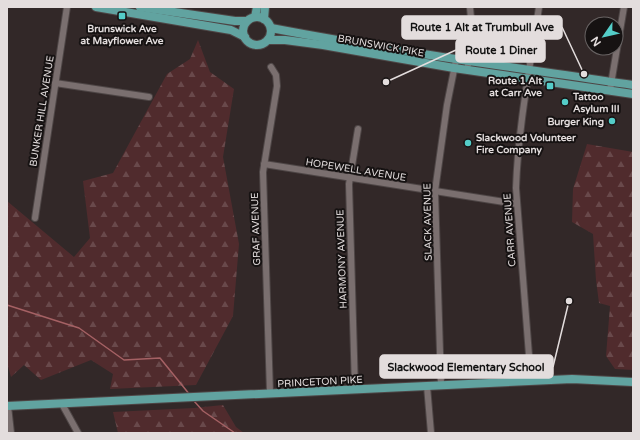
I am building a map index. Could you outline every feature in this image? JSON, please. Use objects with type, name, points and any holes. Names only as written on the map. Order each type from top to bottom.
[{"type":"main road","points":[[96,7],[231,30],[245,37],[249,42],[255,44],[262,44],[268,40],[271,32],[269,23],[264,19],[235,21],[140,7]]},
{"type":"main road","points":[[245,37],[244,26],[251,19],[257,7]]},
{"type":"main road","points":[[264,19],[265,7]]},
{"type":"main road","name":"BRUNSWICK PIKE","points":[[271,28],[370,50],[455,64],[470,61],[528,74],[611,86],[633,86]]},
{"type":"main road","name":"BRUNSWICK PIKE","points":[[268,40],[285,40],[370,50]]},
{"type":"main road","name":"BRUNSWICK PIKE","points":[[455,64],[465,70],[528,74]]},
{"type":"main road","name":"BRUNSWICK PIKE","points":[[611,86],[633,94]]},
{"type":"main road","name":"PRINCETON PIKE","points":[[8,406],[572,379],[633,382]]},
{"type":"street","name":"BUNKER HILL AVENUE","points":[[35,218],[67,7]]},
{"type":"street","points":[[465,70],[470,61],[472,51],[470,7]]},
{"type":"street","name":"CARR AVENUE","points":[[531,381],[517,204],[516,172],[528,74],[539,7]]},
{"type":"street","points":[[611,86],[624,7]]},
{"type":"street","name":"SLACK AVENUE","points":[[441,385],[435,191],[447,105],[455,64]]},
{"type":"street","name":"GRAF AVENUE","points":[[270,393],[264,164],[277,86],[276,75],[271,67]]},
{"type":"street","points":[[55,83],[149,97]]},
{"type":"street","name":"HARMONY AVENUE","points":[[355,389],[349,178],[358,129]]},
{"type":"street","name":"HOPEWELL AVENUE","points":[[264,164],[517,204]]},
{"type":"street","points":[[427,386],[431,433]]},
{"type":"street","points":[[62,404],[78,433]]},
{"type":"street","points":[[8,406],[11,433]]},
{"type":"green space","points":[[198,40],[210,72],[234,89],[223,157],[239,244],[233,316],[196,385],[110,389],[113,374],[91,360],[41,380],[24,365],[11,377],[7,363],[7,201],[74,257],[90,238],[83,181],[113,173],[167,74],[190,59]]},
{"type":"green space","points":[[587,144],[633,152],[633,370],[615,369],[606,356],[610,306],[599,303],[593,234],[572,222],[573,189]]},
{"type":"green space","points":[[223,405],[236,427],[244,433],[118,433],[113,412],[194,408]]},
{"type":"waterway","points":[[7,305],[79,328],[124,360],[160,358],[190,395]]},
{"type":"waterway","points":[[194,401],[203,411],[235,433]]},
{"type":"place","name":"Brunswick Ave at Mayflower Ave","points":[[122,16]]},
{"type":"place","name":"Route 1 Alt at Trumbull Ave","points":[[584,74]]},
{"type":"place","name":"Route 1 Diner","points":[[386,82]]},
{"type":"place","name":"Route 1 Alt at Carr Ave","points":[[550,86]]},
{"type":"place","name":"Tattoo Asylum III","points":[[565,102]]},
{"type":"place","name":"Burger King","points":[[612,121]]},
{"type":"place","name":"Slackwood Volunteer Fire Company","points":[[468,143]]},
{"type":"place","name":"Slackwood Elementary School","points":[[569,301]]}]
